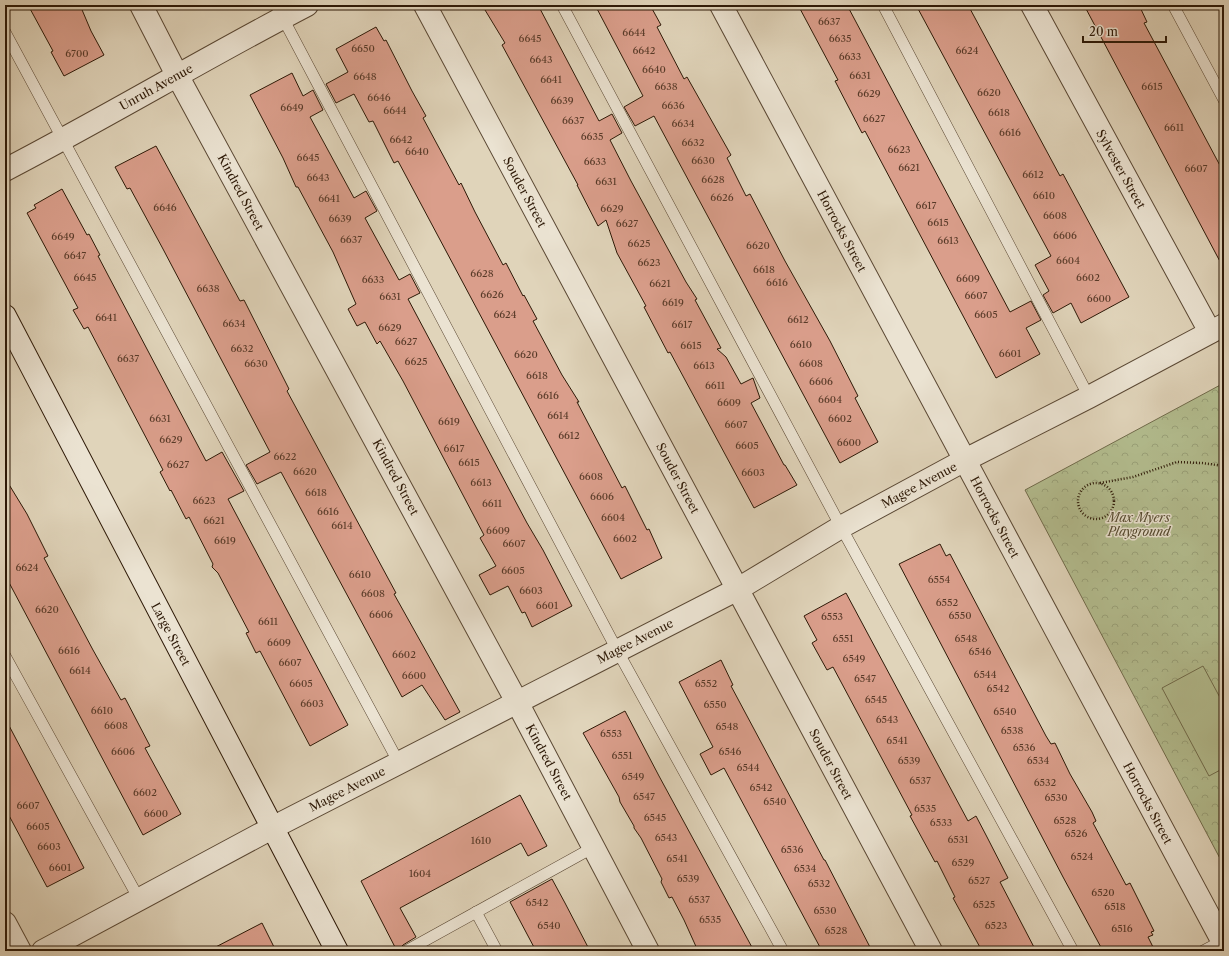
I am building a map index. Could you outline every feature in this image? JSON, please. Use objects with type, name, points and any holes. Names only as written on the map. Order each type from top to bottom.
[{"type":"street","name":"Kindred Street","points":[[141,5],[517,702],[648,951]]},
{"type":"street","name":"Unruh Avenue","points":[[5,170],[178,75],[279,11],[306,5]]},
{"type":"street","name":"Souder Street","points":[[425,5],[931,951]]},
{"type":"street","name":"Horrocks Street","points":[[721,5],[1223,943]]},
{"type":"street","name":"Sylvester Street","points":[[1032,5],[1217,329]]},
{"type":"street","name":"Large Street","points":[[5,316],[337,951]]},
{"type":"street","name":"Magee Avenue","points":[[43,951],[272,828],[738,589],[841,527],[965,460],[1089,397],[1217,329]]},
{"type":"street","points":[[5,923],[20,951]]},
{"type":"lane","points":[[562,5],[841,527],[1073,951]]},
{"type":"lane","points":[[883,5],[1089,397]]},
{"type":"lane","points":[[1173,5],[1224,100]]},
{"type":"lane","points":[[279,11],[617,650],[783,951]]},
{"type":"lane","points":[[5,32],[399,763]]},
{"type":"lane","points":[[5,656],[139,899]]},
{"type":"lane","points":[[406,951],[594,848]]},
{"type":"lane","points":[[476,912],[497,951]]},
{"type":"lane","points":[[1203,951],[1223,943]]},
{"type":"path","points":[[1100,483],[1110,490],[1114,501],[1106,516],[1095,519],[1084,514],[1078,505],[1078,499],[1083,488],[1088,485],[1133,477],[1177,462],[1224,466]]},
{"type":"green space","name":"Max Myers Playground","points":[[1224,383],[1224,866],[1025,490]]},
{"type":"green space","points":[[1203,666],[1224,705],[1224,768],[1209,776],[1162,688]]},
{"type":"building","points":[[28,5],[80,5],[91,31],[104,55],[64,76],[51,52],[53,51]]},
{"type":"building","points":[[482,5],[538,5],[599,121],[612,114],[622,133],[610,140],[686,282],[697,299],[695,300],[721,348],[717,349],[726,357],[741,384],[753,378],[760,398],[751,403],[784,465],[797,485],[754,508],[670,352],[668,353],[644,307],[646,306],[617,253],[606,220],[598,226],[578,185],[502,45],[505,43]]},
{"type":"building","points":[[595,5],[650,5],[661,25],[657,27],[684,79],[687,77],[731,155],[727,158],[746,196],[750,194],[785,261],[830,341],[858,396],[855,398],[878,442],[840,463],[654,116],[635,126],[624,107],[643,96]]},
{"type":"building","points":[[798,5],[847,5],[1010,312],[1031,301],[1041,320],[1026,328],[1040,354],[996,378],[865,131],[862,133],[835,81],[838,80]]},
{"type":"building","points":[[916,5],[968,5],[1060,176],[1063,174],[1129,297],[1081,323],[1071,303],[1053,313],[1043,295],[1049,291],[1035,265],[1051,256]]},
{"type":"building","points":[[1084,5],[1139,5],[1147,22],[1144,23],[1224,173],[1224,269]]},
{"type":"building","points":[[376,27],[384,41],[386,40],[426,116],[423,118],[459,185],[461,183],[503,265],[506,263],[537,319],[533,321],[562,375],[579,402],[577,402],[622,488],[625,486],[647,530],[649,529],[662,558],[621,579],[398,161],[394,163],[373,121],[369,122],[354,94],[336,103],[326,84],[348,72],[336,49]]},
{"type":"building","points":[[292,73],[303,96],[313,90],[323,110],[310,117],[354,198],[366,191],[377,211],[365,218],[399,280],[410,274],[420,293],[408,299],[572,606],[532,627],[525,612],[522,613],[508,586],[490,595],[479,575],[496,566],[480,538],[484,535],[403,381],[380,341],[377,344],[365,322],[357,326],[348,309],[356,304],[333,252],[298,187],[296,187],[283,158],[250,95]]},
{"type":"building","points":[[156,146],[240,301],[244,300],[289,389],[287,391],[396,593],[394,594],[460,712],[445,720],[422,685],[402,697],[281,472],[257,484],[246,465],[270,452],[130,188],[127,189],[115,167]]},
{"type":"building","points":[[62,189],[87,235],[89,234],[100,255],[98,256],[206,461],[222,452],[244,491],[228,499],[348,725],[310,746],[260,651],[256,653],[246,633],[249,632],[218,573],[212,567],[213,564],[189,517],[186,519],[171,490],[170,491],[160,472],[163,470],[88,327],[84,329],[73,310],[78,308],[27,213],[36,208],[34,205]]},
{"type":"building","points":[[5,478],[27,514],[48,556],[44,558],[93,650],[121,700],[125,698],[150,746],[145,748],[181,814],[143,835],[5,575]]},
{"type":"building","points":[[940,544],[946,556],[950,554],[1046,736],[1051,744],[1055,743],[1070,774],[1092,812],[1096,821],[1093,823],[1126,885],[1130,883],[1154,931],[1151,932],[1153,935],[1148,937],[1155,951],[1103,951],[1063,877],[899,564]]},
{"type":"building","points":[[846,593],[968,821],[976,816],[1008,878],[1000,882],[1036,951],[982,951],[953,898],[955,897],[937,861],[935,862],[910,816],[912,815],[833,667],[827,670],[812,643],[817,640],[804,616]]},
{"type":"building","points":[[721,660],[733,685],[731,686],[825,860],[872,951],[822,951],[724,768],[711,775],[700,754],[713,747],[679,682]]},
{"type":"building","points":[[625,711],[754,951],[698,951],[672,897],[669,898],[661,882],[662,879],[641,838],[634,828],[620,802],[619,797],[583,733]]},
{"type":"building","points":[[5,718],[84,868],[47,887],[5,808]]},
{"type":"building","points":[[520,795],[547,846],[528,856],[521,843],[400,908],[416,937],[403,945],[399,951],[397,951],[361,881]]},
{"type":"building","points":[[552,879],[590,951],[536,951],[510,902]]},
{"type":"building","points":[[262,923],[276,951],[208,951]]}]
